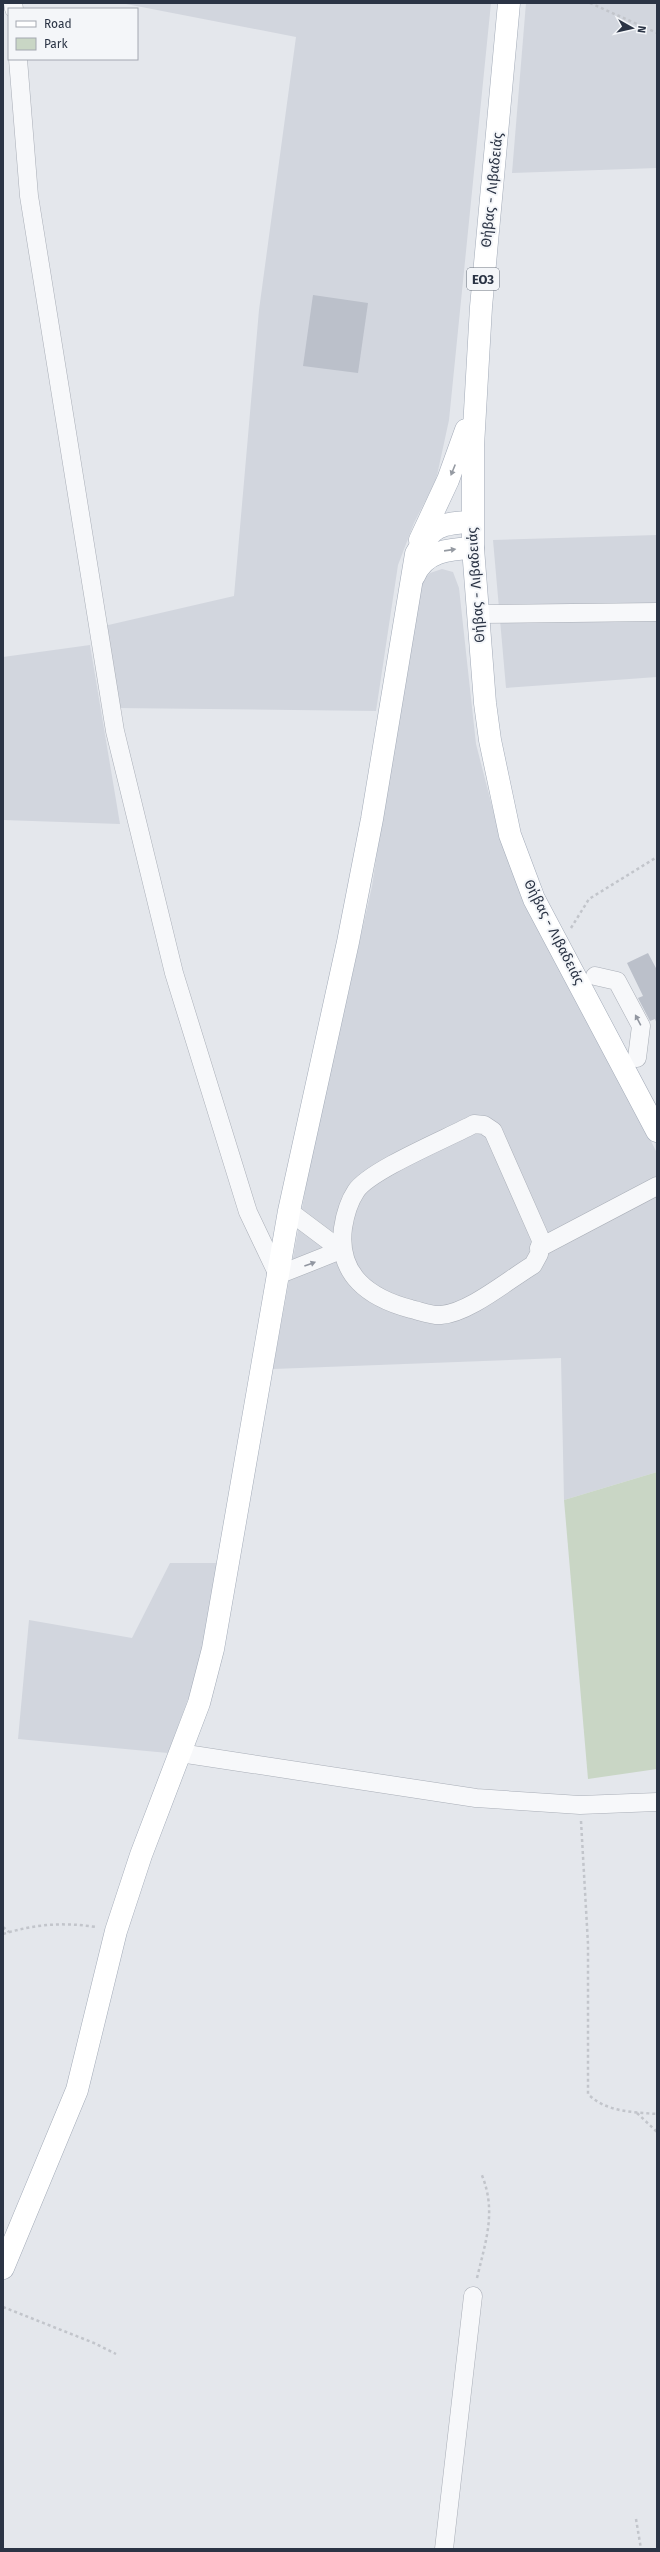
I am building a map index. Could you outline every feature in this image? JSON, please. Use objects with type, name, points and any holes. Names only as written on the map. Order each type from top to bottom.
[{"type":"main road","name":"Θήβας - Λιβαδειάς","points":[[509,3],[475,392],[472,522],[473,548],[490,740],[510,835],[534,899],[657,1131]]},
{"type":"main road","points":[[3,2268],[77,2090],[116,1930],[141,1855],[199,1703],[213,1649],[289,1211],[366,850],[416,554],[429,518],[458,457],[475,392]]},
{"type":"main road","points":[[416,554],[426,537],[438,527],[450,523],[472,522]]},
{"type":"main road","points":[[412,580],[417,569],[435,554],[447,549],[473,548]]},
{"type":"street","points":[[18,60],[29,196],[115,731],[174,973],[248,1212],[278,1275],[341,1250]]},
{"type":"street","points":[[478,614],[657,612]]},
{"type":"street","points":[[595,976],[617,981],[642,1026],[637,1058]]},
{"type":"street","points":[[474,1124],[484,1125],[493,1131],[541,1240],[539,1248],[533,1265],[459,1311],[440,1315],[393,1304],[367,1289],[349,1270],[341,1250],[346,1211],[356,1190],[361,1185],[372,1176],[474,1124]]},
{"type":"street","points":[[539,1248],[657,1186]]},
{"type":"street","points":[[289,1211],[341,1250]]},
{"type":"street","points":[[180,1753],[453,1795],[580,1805],[657,1802]]},
{"type":"street","points":[[444,2549],[473,2296]]},
{"type":"path","points":[[590,3],[657,33]]},
{"type":"path","points":[[561,948],[578,915],[589,899],[657,857]]},
{"type":"path","points":[[580,1805],[588,1944],[588,2094],[598,2104],[637,2113],[657,2114]]},
{"type":"path","points":[[3,1934],[28,1926],[53,1923],[74,1924],[116,1930]]},
{"type":"path","points":[[3,1927],[9,1932]]},
{"type":"path","points":[[637,2113],[657,2132]]},
{"type":"path","points":[[473,2296],[489,2228],[489,2192],[481,2173]]},
{"type":"path","points":[[3,2307],[94,2342],[116,2354]]},
{"type":"path","points":[[636,2519],[641,2549]]},
{"type":"shaded area","points":[[121,3],[491,3],[449,420],[436,480],[414,523],[398,565],[376,711],[116,708],[104,626],[234,596],[259,310],[296,37]]},
{"type":"shaded area","points":[[526,3],[657,3],[657,168],[512,173]]},
{"type":"shaded area","points":[[657,535],[657,677],[506,688],[493,540]]},
{"type":"shaded area","points":[[442,569],[453,572],[459,588],[476,744],[493,810],[515,872],[657,1153],[657,1472],[564,1500],[561,1358],[273,1369],[310,1164],[372,886],[415,604],[421,582],[430,573]]},
{"type":"shaded area","points":[[90,645],[120,824],[3,820],[3,657]]},
{"type":"shaded area","points":[[170,1563],[217,1563],[205,1653],[168,1753],[18,1739],[29,1620],[132,1638]]},
{"type":"green space","points":[[657,1472],[657,1769],[588,1779],[564,1500]]},
{"type":"building","points":[[313,295],[368,303],[358,373],[303,366]]},
{"type":"building","points":[[648,953],[657,970],[657,1024],[655,1019],[650,1021],[638,998],[643,996],[627,963]]}]
